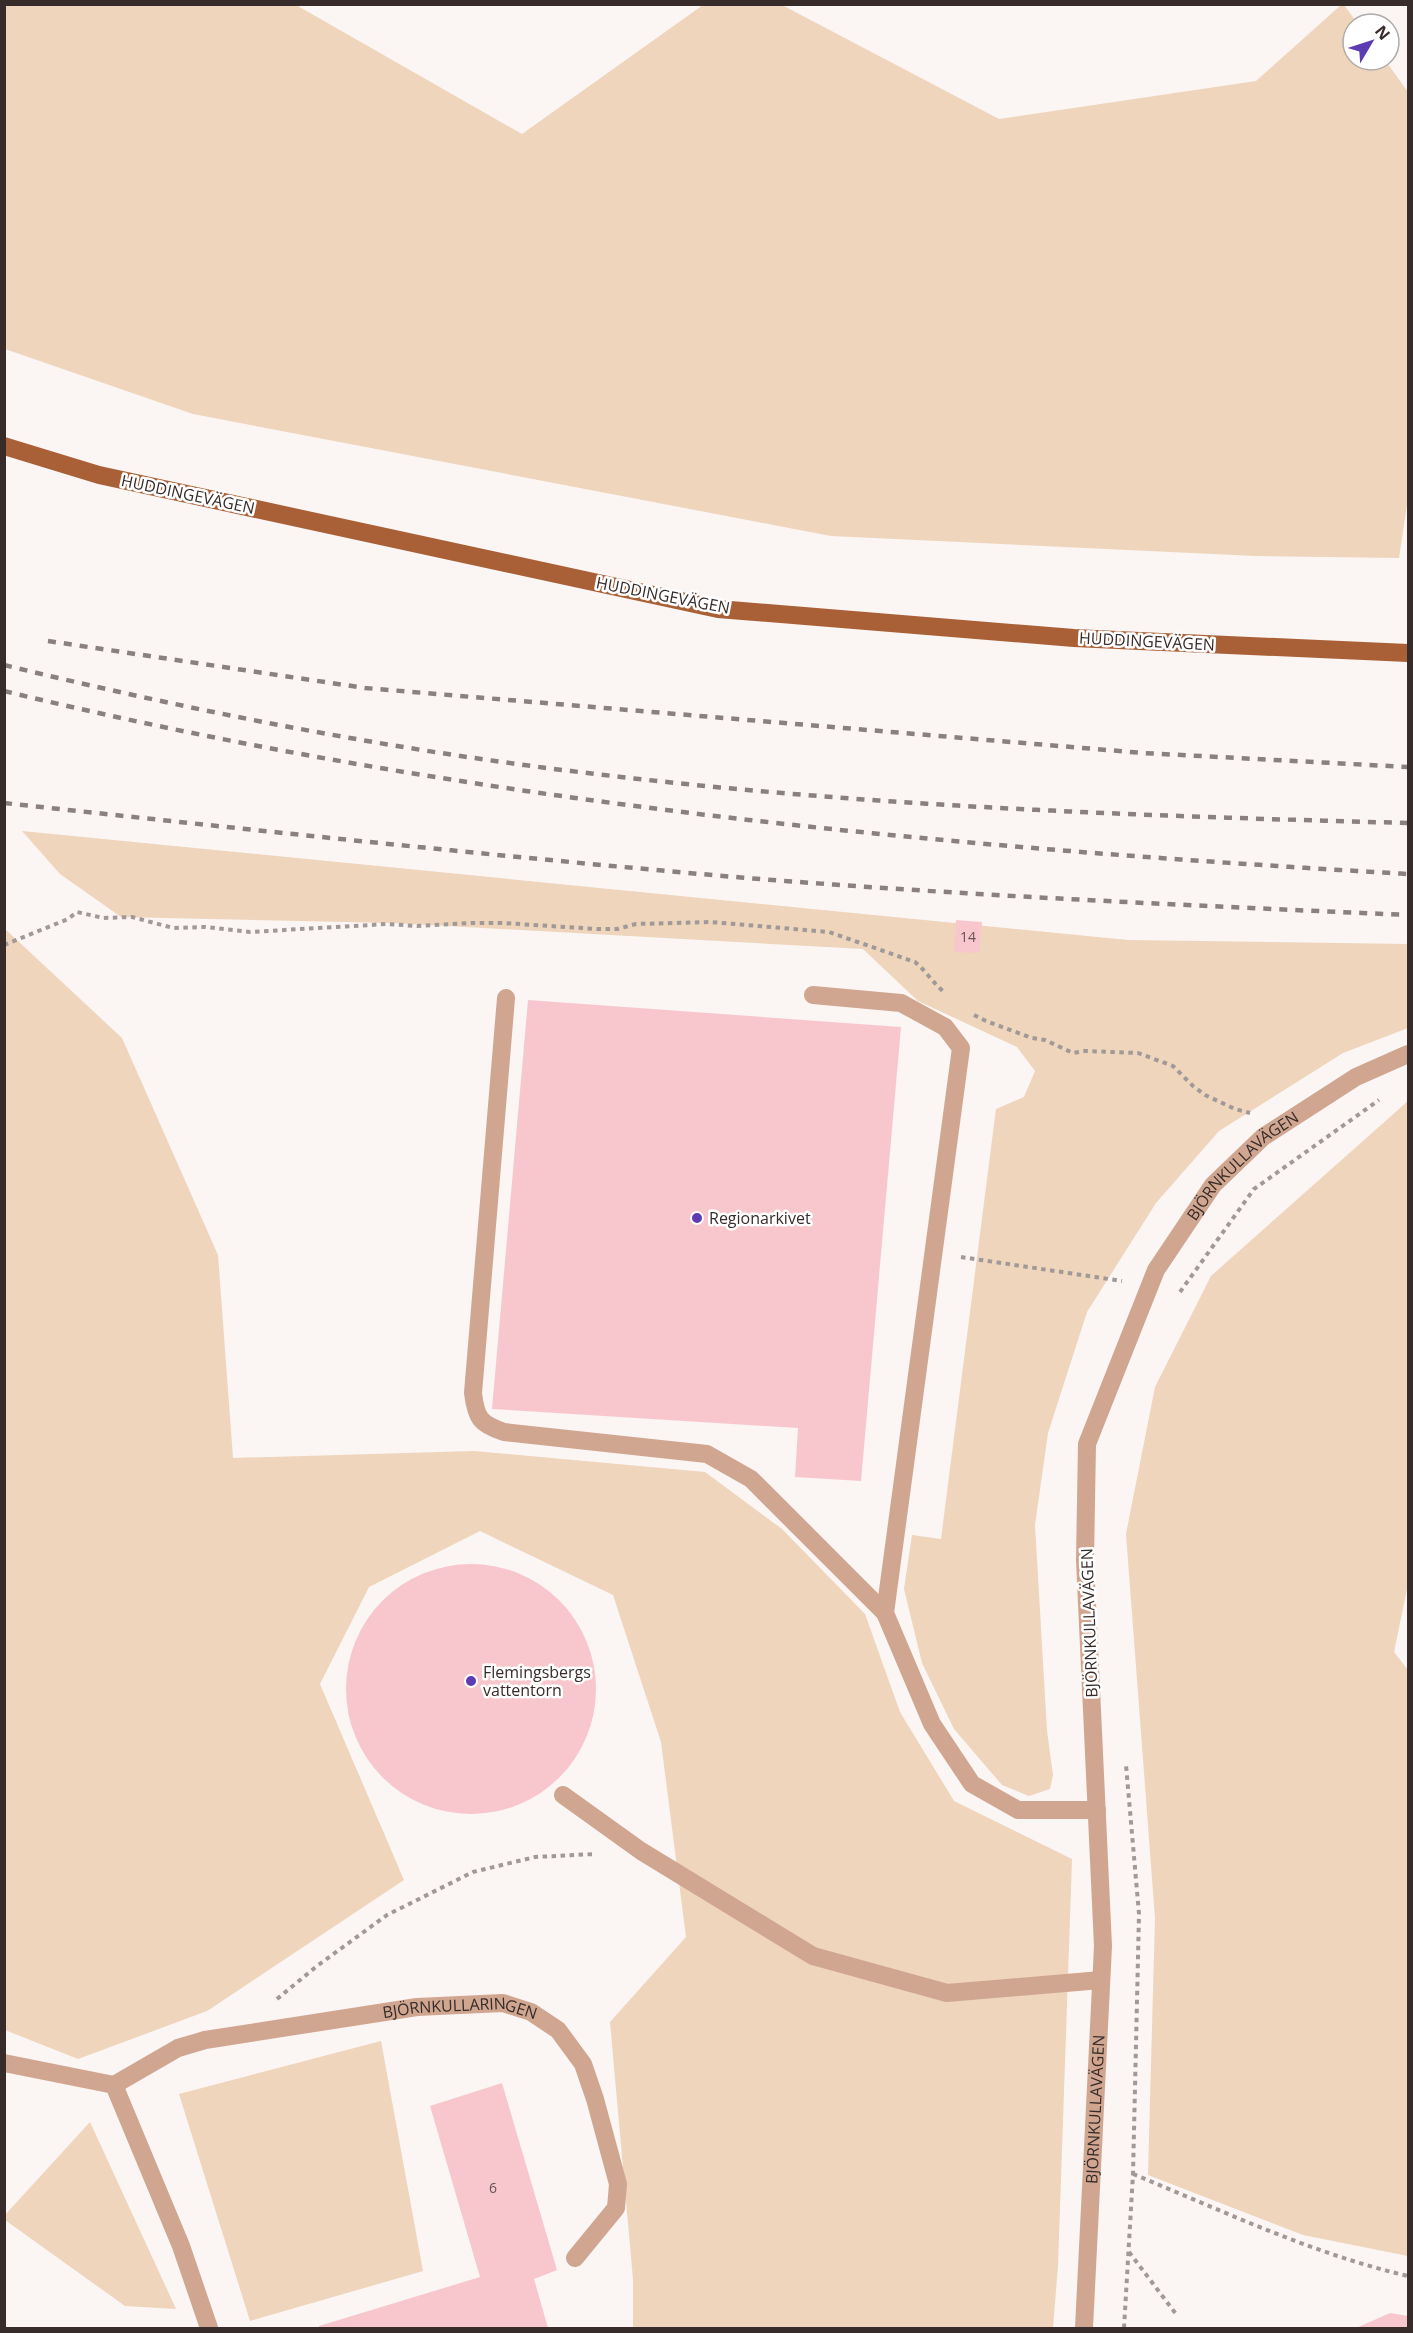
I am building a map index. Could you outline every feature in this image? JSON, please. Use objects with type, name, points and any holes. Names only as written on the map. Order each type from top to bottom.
[{"type":"main road","name":"HUDDINGEVÄGEN","points":[[4,446],[99,475],[718,609],[1074,638],[1408,653]]},
{"type":"street","points":[[813,995],[901,1003],[945,1027],[962,1048],[885,1613]]},
{"type":"street","points":[[506,999],[473,1393],[476,1412],[486,1426],[504,1432],[707,1454],[751,1479],[885,1613],[932,1724],[972,1784],[1018,1810],[1097,1810]]},
{"type":"street","name":"BJÖRNKULLAVÄGEN","points":[[1084,2328],[1103,1946],[1085,1560],[1087,1444],[1156,1270],[1213,1185],[1263,1137],[1356,1077],[1408,1054]]},
{"type":"street","points":[[563,1795],[641,1851],[813,1956],[946,1993],[1101,1980]]},
{"type":"street","name":"BJÖRNKULLARINGEN","points":[[114,2085],[178,2048],[205,2040],[417,2007],[503,2003],[531,2012],[558,2030],[583,2064],[595,2098],[618,2184],[616,2208],[575,2258]]},
{"type":"street","points":[[4,2063],[114,2085],[181,2246],[209,2328]]},
{"type":"path","points":[[4,945],[68,919],[77,912],[103,918],[132,917],[173,928],[205,927],[250,932],[387,924],[417,926],[503,923],[617,929],[636,924],[711,922],[829,932],[915,962],[926,971],[936,985],[953,999]]},
{"type":"path","points":[[970,1013],[986,1022],[1032,1038],[1045,1040],[1073,1053],[1085,1051],[1138,1053],[1173,1066],[1205,1095],[1249,1112],[1277,1128]]},
{"type":"path","points":[[1175,1299],[1254,1190],[1387,1094]]},
{"type":"path","points":[[977,1259],[1120,1280]]},
{"type":"path","points":[[1124,2328],[1133,2174],[1139,1914],[1125,1754]]},
{"type":"path","points":[[257,2032],[254,2018],[317,1966],[387,1915],[473,1872],[535,1857],[641,1851]]},
{"type":"path","points":[[1133,2174],[1301,2243],[1377,2269],[1408,2276]]},
{"type":"path","points":[[1128,2251],[1176,2314]]},
{"type":"shaded area","points":[[5,5],[296,5],[522,134],[703,5],[782,5],[999,119],[1256,81],[1341,5],[1344,5],[1349,12],[1341,12],[1341,72],[1394,72],[1408,92],[1408,498],[1399,558],[1256,556],[831,536],[193,414],[5,349]]},
{"type":"shaded area","points":[[22,831],[1128,940],[1408,944],[1408,1028],[1343,1053],[1219,1131],[1156,1203],[1087,1312],[1048,1433],[1035,1525],[1047,1731],[1053,1775],[1050,1789],[1029,1796],[1002,1785],[954,1729],[922,1663],[904,1589],[912,1535],[941,1539],[996,1109],[1024,1097],[1035,1071],[1017,1047],[918,1001],[863,949],[393,923],[121,917],[60,874]]},
{"type":"shaded area","points":[[4,928],[122,1038],[218,1255],[233,1458],[474,1451],[705,1472],[782,1529],[865,1614],[900,1712],[954,1801],[1072,1859],[1058,2265],[1053,2328],[633,2328],[633,2279],[610,2022],[686,1937],[661,1742],[613,1595],[480,1531],[369,1587],[320,1684],[404,1880],[207,2011],[78,2059],[5,2030]]},
{"type":"shaded area","points":[[1408,1101],[1408,1584],[1394,1652],[1408,1670],[1408,2256],[1303,2235],[1148,2175],[1155,1918],[1126,1534],[1155,1387],[1211,1276]]},
{"type":"shaded area","points":[[381,2041],[423,2271],[250,2321],[179,2094]]},
{"type":"shaded area","points":[[90,2122],[176,2309],[125,2306],[5,2220],[5,2215]]},
{"type":"building","points":[[956,920],[982,922],[979,953],[954,952]]},
{"type":"building","name":"Regionarkivet","points":[[528,1000],[901,1027],[861,1481],[795,1477],[798,1428],[492,1409]]},
{"type":"building","name":"Flemingsbergs vattentorn","points":[[471,1564],[495,1567],[519,1574],[540,1585],[559,1601],[575,1620],[586,1641],[593,1665],[596,1689],[593,1713],[586,1737],[575,1758],[559,1777],[540,1793],[519,1804],[495,1811],[471,1814],[447,1811],[423,1804],[402,1793],[383,1777],[367,1758],[356,1737],[349,1713],[346,1689],[349,1665],[356,1641],[367,1620],[383,1601],[402,1585],[423,1574],[447,1567]]},
{"type":"building","points":[[502,2083],[557,2270],[534,2279],[548,2328],[319,2328],[319,2326],[480,2277],[430,2106]]},
{"type":"building","points":[[1390,2313],[1408,2316],[1408,2328],[1356,2328]]},
{"type":"railway","points":[[48,641],[365,688],[1143,753],[1408,767]]},
{"type":"railway","points":[[4,665],[231,716],[383,744],[613,776],[712,787],[911,803],[1209,817],[1408,823]]},
{"type":"railway","points":[[4,691],[177,730],[351,763],[526,791],[702,814],[878,834],[1054,850],[1408,874]]},
{"type":"railway","points":[[4,803],[453,851],[809,883],[980,894],[1408,915]]},
{"type":"place","name":"Regionarkivet","points":[[697,1218]]},
{"type":"place","name":"Flemingsbergs vattentorn","points":[[471,1681]]}]
